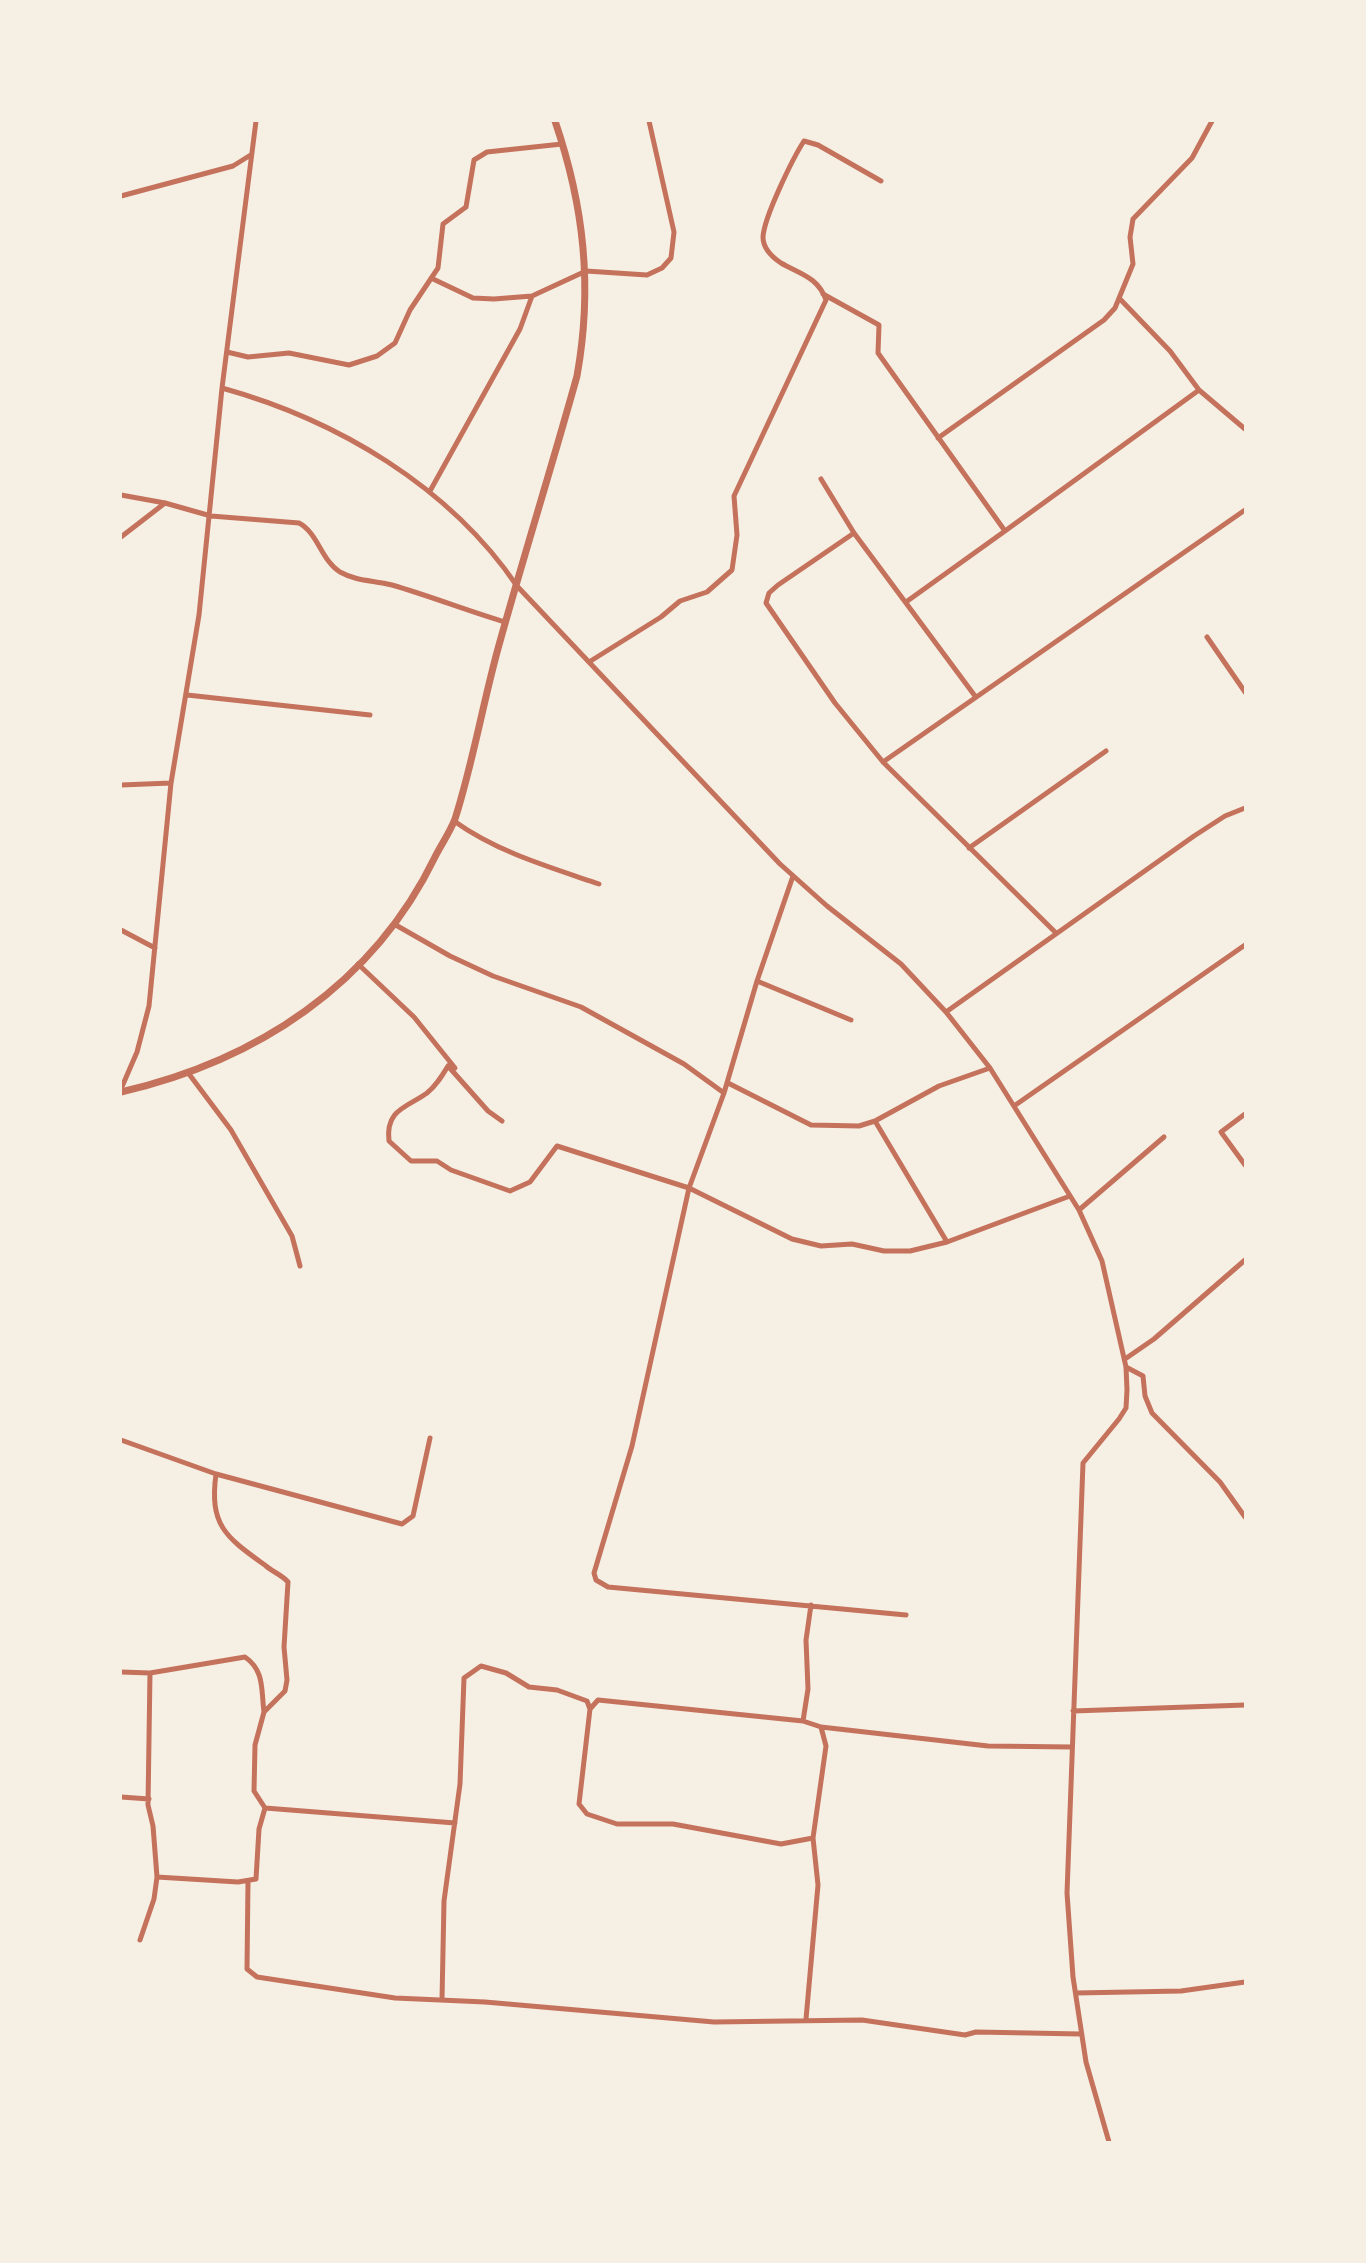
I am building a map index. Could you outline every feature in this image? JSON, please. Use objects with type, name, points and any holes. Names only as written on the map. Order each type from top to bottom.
[{"type":"street","points":[[121,1091],[137,1052],[149,1006],[171,783],[187,695],[211,516],[222,388],[245,219],[249,156],[256,121]]},
{"type":"street","points":[[121,1091],[189,1074],[269,1037],[310,1008],[358,964],[394,924],[424,880],[454,821],[505,622],[577,376],[582,345],[586,271],[576,191],[555,121]]},
{"type":"street","points":[[431,278],[473,298],[532,296],[586,271],[648,275],[662,268],[671,258],[674,232],[649,121]]},
{"type":"street","points":[[938,438],[1104,320],[1119,298],[1133,264],[1130,237],[1133,219],[1192,158],[1212,121]]},
{"type":"street","points":[[589,662],[661,617],[680,601],[707,592],[732,570],[737,535],[734,496],[826,300],[811,278],[770,255],[763,236],[772,206],[804,141],[818,145],[881,181]]},
{"type":"street","points":[[227,352],[248,357],[279,352],[337,364],[363,363],[396,343],[410,310],[438,268],[443,224],[466,207],[473,165],[478,156],[507,148],[538,148],[562,144]]},
{"type":"street","points":[[121,196],[220,170],[249,156]]},
{"type":"street","points":[[823,293],[879,325],[878,353],[1005,531]]},
{"type":"street","points":[[430,491],[520,328],[532,296]]},
{"type":"street","points":[[1119,298],[1170,351],[1199,390],[1245,429]]},
{"type":"street","points":[[222,388],[271,401],[310,418],[430,491],[491,550],[517,586],[793,876],[901,964],[946,1012],[990,1068],[1079,1210],[1102,1261],[1126,1367],[1126,1408],[1083,1463],[1067,1893],[1082,2034],[1092,2089],[1109,2142]]},
{"type":"street","points":[[906,602],[1199,390]]},
{"type":"street","points":[[821,479],[854,533],[975,696]]},
{"type":"street","points":[[121,495],[165,503],[211,516],[299,523],[310,532],[326,558],[346,575],[358,580],[388,584],[505,622]]},
{"type":"street","points":[[121,537],[165,503]]},
{"type":"street","points":[[883,762],[1245,510]]},
{"type":"street","points":[[854,533],[778,585],[769,593],[766,603],[835,703],[883,762],[1055,932]]},
{"type":"street","points":[[1207,637],[1245,692]]},
{"type":"street","points":[[187,695],[370,715]]},
{"type":"street","points":[[968,848],[1106,751]]},
{"type":"street","points":[[121,785],[171,783]]},
{"type":"street","points":[[946,1012],[1055,932],[1225,816],[1245,808]]},
{"type":"street","points":[[454,821],[472,834],[505,850],[599,884]]},
{"type":"street","points":[[793,876],[757,981],[728,1083],[689,1188],[632,1446],[594,1573],[596,1580],[608,1587],[906,1615]]},
{"type":"street","points":[[394,924],[450,956],[493,976],[574,1004],[684,1064],[724,1093]]},
{"type":"street","points":[[121,930],[155,948]]},
{"type":"street","points":[[1014,1106],[1245,945]]},
{"type":"street","points":[[358,964],[414,1017],[455,1068],[448,1066]]},
{"type":"street","points":[[757,981],[851,1020]]},
{"type":"street","points":[[448,1066],[488,1111],[502,1121]]},
{"type":"street","points":[[448,1066],[431,1090],[406,1102],[390,1126],[389,1141],[401,1156],[411,1161],[437,1161],[457,1172],[515,1191],[535,1178],[556,1146],[689,1188],[804,1244],[852,1244],[896,1253],[947,1242],[1070,1196]]},
{"type":"street","points":[[728,1083],[811,1125],[859,1126],[875,1121],[939,1086],[990,1068]]},
{"type":"street","points":[[189,1074],[238,1142],[292,1236],[300,1266]]},
{"type":"street","points":[[1245,1115],[1221,1132],[1245,1165]]},
{"type":"street","points":[[875,1121],[947,1242]]},
{"type":"street","points":[[1079,1210],[1164,1137]]},
{"type":"street","points":[[1125,1359],[1146,1346],[1245,1260]]},
{"type":"street","points":[[1126,1367],[1143,1376],[1145,1396],[1152,1413],[1220,1482],[1245,1517]]},
{"type":"street","points":[[121,1440],[216,1474],[402,1524],[413,1516],[430,1438]]},
{"type":"street","points":[[216,1474],[214,1509],[220,1525],[248,1553],[288,1582],[284,1647],[287,1680],[285,1691],[264,1712]]},
{"type":"street","points":[[803,1721],[808,1689],[806,1640],[811,1605]]},
{"type":"street","points":[[121,1672],[150,1673],[245,1657],[254,1663],[261,1676],[264,1712],[254,1770],[254,1791],[265,1808],[259,1829],[256,1879],[248,1881],[157,1877]]},
{"type":"street","points":[[442,2000],[444,1901],[460,1784],[464,1678],[470,1671],[481,1666],[494,1668],[529,1687],[557,1690],[587,1702],[590,1709],[579,1804],[587,1814],[617,1824],[673,1824],[781,1844],[813,1838]]},
{"type":"street","points":[[140,1940],[157,1877],[149,1799],[150,1673]]},
{"type":"street","points":[[590,1709],[598,1700],[611,1700],[803,1721],[821,1727],[988,1746],[1072,1747]]},
{"type":"street","points":[[1073,1711],[1245,1705]]},
{"type":"street","points":[[806,2019],[818,1885],[813,1838],[826,1746],[821,1727]]},
{"type":"street","points":[[121,1797],[149,1799]]},
{"type":"street","points":[[265,1808],[455,1823]]},
{"type":"street","points":[[248,1881],[247,1969],[250,1975],[395,1998],[714,2021],[806,2019],[891,2023],[965,2035],[976,2032],[1082,2034]]},
{"type":"street","points":[[1076,1993],[1181,1991],[1245,1982]]}]
